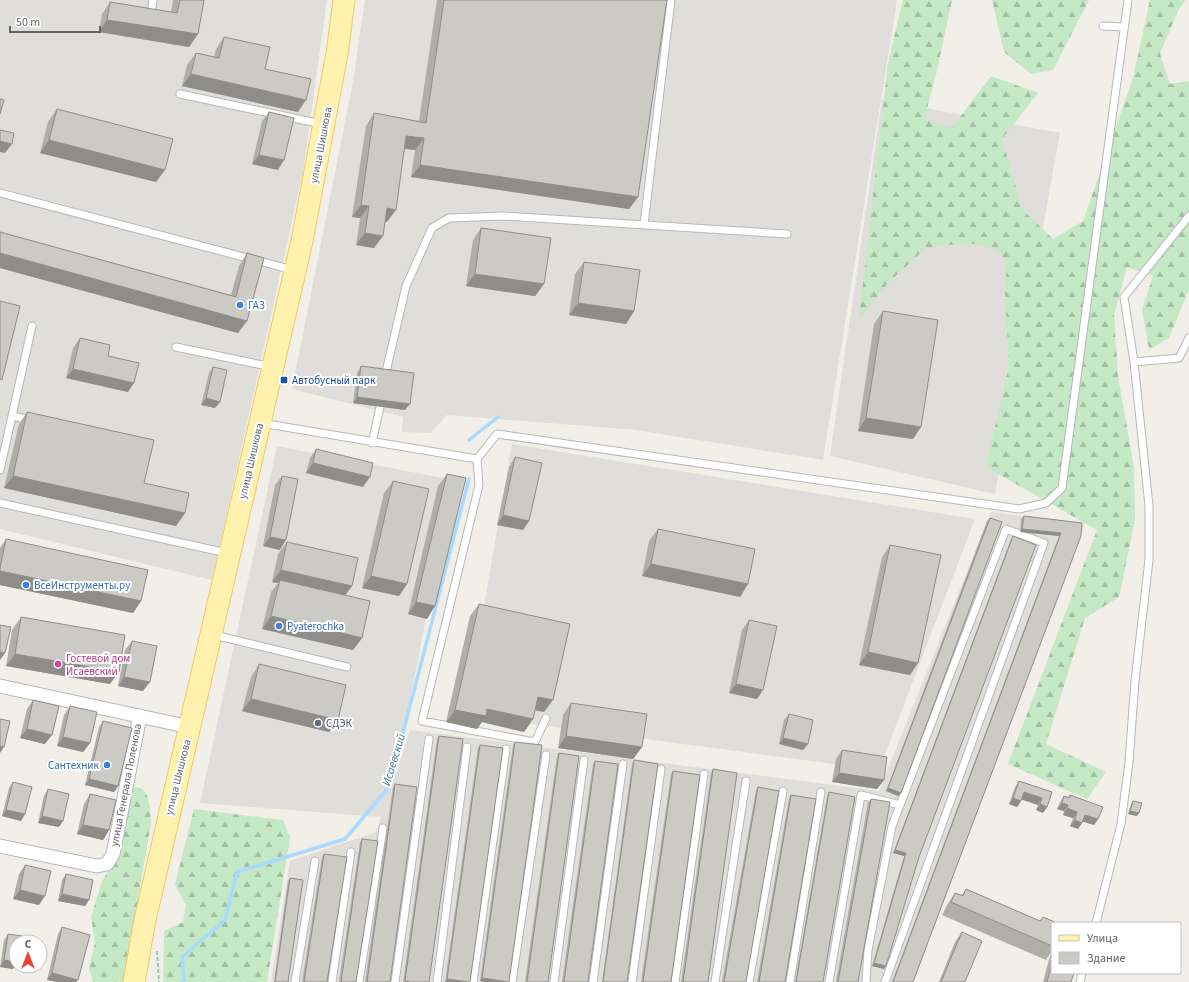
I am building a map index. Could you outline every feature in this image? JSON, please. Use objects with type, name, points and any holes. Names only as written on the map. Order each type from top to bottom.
[{"type":"main road","name":"улица Шишкова","points":[[134,982],[145,920],[295,271],[337,54],[344,0]]},
{"type":"main road","name":"улица Шишкова","points":[[145,920],[147,982]]},
{"type":"street","points":[[0,686],[190,727]]},
{"type":"street","name":"улица Генерала Поленова","points":[[0,846],[97,866],[107,864],[113,854],[140,716]]},
{"type":"lane","points":[[644,224],[671,0]]},
{"type":"lane","points":[[546,718],[535,742],[422,721],[478,485],[477,459],[497,434],[1019,508],[1046,503],[1062,488],[1128,0]]},
{"type":"lane","points":[[1103,26],[1124,27]]},
{"type":"lane","points":[[180,94],[324,124]]},
{"type":"lane","points":[[0,193],[295,271]]},
{"type":"lane","points":[[385,376],[406,286],[432,228],[449,218],[504,216],[787,234]]},
{"type":"lane","points":[[1096,922],[1121,824],[1129,762],[1135,681],[1149,560],[1149,506],[1134,362],[1124,297],[1189,216]]},
{"type":"lane","points":[[0,470],[32,326]]},
{"type":"lane","points":[[1134,362],[1179,358],[1189,338]]},
{"type":"lane","points":[[176,346],[272,367]]},
{"type":"lane","points":[[372,443],[380,407]]},
{"type":"lane","points":[[12,416],[41,422]]},
{"type":"lane","points":[[259,423],[372,443],[477,459]]},
{"type":"lane","points":[[0,503],[230,554]]},
{"type":"lane","points":[[866,982],[868,950],[892,826],[1006,529],[1044,543],[885,982]]},
{"type":"lane","points":[[212,634],[347,667]]},
{"type":"lane","points":[[395,982],[429,740]]},
{"type":"lane","points":[[436,982],[467,747]]},
{"type":"lane","points":[[473,982],[506,749]]},
{"type":"lane","points":[[512,982],[546,755]]},
{"type":"lane","points":[[554,982],[584,760]]},
{"type":"lane","points":[[593,982],[623,764]]},
{"type":"lane","points":[[632,982],[661,769]]},
{"type":"lane","points":[[675,982],[704,774]]},
{"type":"lane","points":[[715,982],[746,781]]},
{"type":"lane","points":[[749,982],[783,791]]},
{"type":"lane","points":[[790,982],[821,792]]},
{"type":"lane","points":[[829,982],[861,795],[900,805]]},
{"type":"lane","points":[[359,982],[383,828]]},
{"type":"lane","points":[[332,982],[351,852]]},
{"type":"lane","points":[[295,982],[315,860]]},
{"type":"shaded area","points":[[0,0],[327,0],[303,172],[212,580],[0,529]]},
{"type":"shaded area","points":[[365,0],[897,0],[823,460],[636,430],[447,415],[430,433],[402,432],[403,417],[292,389],[353,82]]},
{"type":"shaded area","points":[[882,100],[1060,133],[995,494],[830,456]]},
{"type":"shaded area","points":[[512,444],[975,519],[879,770],[465,715]]},
{"type":"shaded area","points":[[277,446],[453,480],[395,777],[410,730],[879,791],[991,512],[1084,525],[912,982],[271,982],[290,861],[376,832],[381,817],[200,803]]},
{"type":"green space","points":[[903,0],[952,0],[936,75],[924,119],[952,128],[991,76],[1038,93],[1002,139],[1022,209],[1053,239],[1083,221],[1133,78],[1150,0],[1186,0],[1179,9],[1160,53],[1170,84],[1189,81],[1189,289],[1169,338],[1149,350],[1142,309],[1153,276],[1127,267],[1114,315],[1118,376],[1134,468],[1135,520],[1119,597],[1085,618],[1046,744],[1106,772],[1087,799],[1008,764],[1097,530],[986,467],[1009,365],[1005,294],[1007,261],[994,249],[968,243],[926,248],[888,283],[859,319],[888,63]]},
{"type":"green space","points":[[992,0],[1089,0],[1053,70],[1031,74],[1004,52]]},
{"type":"green space","points":[[135,787],[140,788],[147,795],[150,806],[151,823],[125,976],[123,982],[93,982],[89,967],[95,943],[91,917],[102,881],[110,868],[127,794]]},
{"type":"green space","points":[[194,809],[283,820],[290,837],[267,982],[163,982],[164,931],[183,922],[186,905],[175,884]]},
{"type":"building","points":[[180,0],[204,0],[198,34],[107,20],[110,2],[177,13]]},
{"type":"building","points":[[444,0],[667,0],[638,197],[420,165],[424,138],[406,136],[396,210],[387,208],[383,236],[365,233],[369,206],[361,205],[374,113],[426,123]]},
{"type":"building","points":[[224,37],[270,47],[265,69],[311,79],[306,100],[191,74],[196,53],[219,58]]},
{"type":"building","points":[[0,99],[4,100],[0,114]]},
{"type":"building","points":[[57,109],[173,139],[165,170],[49,140]]},
{"type":"building","points":[[269,112],[294,118],[284,160],[259,155]]},
{"type":"building","points":[[0,130],[14,133],[12,144],[0,141]]},
{"type":"building","points":[[481,228],[551,238],[544,284],[475,274]]},
{"type":"building","points":[[0,232],[236,297],[247,253],[264,258],[247,321],[0,253]]},
{"type":"building","points":[[584,262],[640,270],[634,311],[578,303]]},
{"type":"building","points":[[0,301],[20,306],[2,380],[0,379]]},
{"type":"building","points":[[883,311],[938,320],[921,427],[866,418]]},
{"type":"building","points":[[80,338],[110,345],[108,356],[139,363],[134,383],[73,369]]},
{"type":"building","points":[[361,366],[414,373],[410,404],[357,397]]},
{"type":"building","points":[[213,367],[227,370],[220,402],[206,398]]},
{"type":"building","points":[[27,412],[154,440],[144,483],[189,493],[185,513],[13,476]]},
{"type":"building","points":[[316,449],[373,463],[370,477],[313,463]]},
{"type":"building","points":[[515,457],[542,463],[529,521],[503,515]]},
{"type":"building","points":[[447,474],[466,478],[435,606],[416,602]]},
{"type":"building","points":[[282,476],[298,479],[286,540],[270,537]]},
{"type":"building","points":[[393,481],[429,489],[407,584],[371,576]]},
{"type":"building","points":[[1024,516],[1082,523],[1081,536],[913,982],[893,982],[1061,533],[1022,529]]},
{"type":"building","points":[[990,518],[1002,522],[901,793],[888,788]]},
{"type":"building","points":[[658,529],[755,549],[748,584],[651,564]]},
{"type":"building","points":[[1013,536],[1036,545],[919,857],[886,966],[874,963],[906,853],[895,850]]},
{"type":"building","points":[[6,539],[148,570],[141,601],[0,571]]},
{"type":"building","points":[[287,542],[358,558],[352,586],[281,570]]},
{"type":"building","points":[[890,545],[941,555],[918,663],[868,652]]},
{"type":"building","points":[[280,580],[370,601],[362,638],[271,616]]},
{"type":"building","points":[[479,604],[570,624],[553,700],[538,697],[533,719],[487,709],[486,716],[455,710]]},
{"type":"building","points":[[21,617],[125,635],[119,672],[15,654]]},
{"type":"building","points":[[749,620],[777,626],[763,690],[736,684]]},
{"type":"building","points":[[0,625],[11,627],[5,653],[0,652]]},
{"type":"building","points":[[132,641],[157,646],[150,682],[124,677]]},
{"type":"building","points":[[259,664],[346,685],[338,720],[251,699]]},
{"type":"building","points":[[33,700],[59,706],[52,735],[27,729]]},
{"type":"building","points":[[571,703],[647,714],[642,747],[566,736]]},
{"type":"building","points":[[70,706],[97,712],[90,743],[63,737]]},
{"type":"building","points":[[789,714],[813,720],[808,744],[783,738]]},
{"type":"building","points":[[0,719],[10,721],[4,747],[0,746]]},
{"type":"building","points":[[103,721],[132,728],[118,786],[89,779]]},
{"type":"building","points":[[439,736],[463,739],[429,982],[410,982],[405,981]]},
{"type":"building","points":[[515,742],[542,745],[509,982],[482,978]]},
{"type":"building","points":[[480,745],[503,748],[469,982],[447,979]]},
{"type":"building","points":[[842,750],[887,757],[884,780],[839,773]]},
{"type":"building","points":[[559,753],[579,756],[548,982],[527,982]]},
{"type":"building","points":[[634,760],[658,764],[627,982],[603,982]]},
{"type":"building","points":[[595,761],[618,764],[588,982],[564,982]]},
{"type":"building","points":[[713,769],[737,773],[708,982],[683,982]]},
{"type":"building","points":[[673,771],[700,775],[671,982],[643,982]]},
{"type":"building","points":[[1019,781],[1052,792],[1047,807],[1040,804],[1042,798],[1024,792],[1021,801],[1013,798]]},
{"type":"building","points":[[13,782],[32,787],[25,814],[6,810]]},
{"type":"building","points":[[395,784],[417,787],[390,982],[367,982]]},
{"type":"building","points":[[758,787],[779,791],[746,982],[724,982]]},
{"type":"building","points":[[48,789],[69,794],[63,821],[42,816]]},
{"type":"building","points":[[829,792],[855,797],[823,982],[796,982]]},
{"type":"building","points":[[90,794],[116,800],[109,830],[83,825]]},
{"type":"building","points":[[791,795],[816,799],[785,982],[759,982]]},
{"type":"building","points":[[1070,795],[1103,807],[1098,819],[1085,815],[1082,823],[1075,820],[1077,812],[1067,808],[1068,805],[1062,803],[1064,796],[1069,798]]},
{"type":"building","points":[[871,799],[890,802],[858,982],[838,982]]},
{"type":"building","points":[[1133,801],[1142,803],[1139,813],[1130,811]]},
{"type":"building","points":[[362,839],[378,841],[356,982],[341,982]]},
{"type":"building","points":[[324,854],[347,857],[327,982],[304,982]]},
{"type":"building","points":[[25,865],[51,871],[45,896],[20,890]]},
{"type":"building","points":[[66,874],[93,880],[89,900],[62,894]]},
{"type":"building","points":[[290,878],[303,880],[288,982],[275,982]]},
{"type":"building","points":[[966,889],[1040,921],[1043,917],[1055,922],[1051,922],[1051,946],[951,902],[955,893],[963,896]]},
{"type":"building","points":[[62,927],[90,935],[78,980],[52,973]]},
{"type":"building","points":[[962,932],[982,941],[965,982],[941,982]]},
{"type":"building","points":[[8,934],[8,961],[4,960]]},
{"type":"building","points":[[1051,967],[1051,974],[1074,974],[1071,982],[1047,982]]},
{"type":"waterway","name":"Исаевский","points":[[469,440],[498,417]]},
{"type":"waterway","name":"Исаевский","points":[[184,982],[182,957],[225,920],[237,872],[345,839],[389,787],[469,479]]},
{"type":"place","name":"ГАЗ","points":[[240,305]]},
{"type":"place","name":"Автобусный парк","points":[[284,380]]},
{"type":"place","name":"ВсеИнструменты.ру","points":[[26,585]]},
{"type":"place","name":"Pyaterochka","points":[[279,626]]},
{"type":"place","name":"Гостевой дом Исаевский","points":[[58,664]]},
{"type":"place","name":"СДЭК","points":[[318,723]]},
{"type":"place","name":"Сантехник","points":[[107,765]]}]
